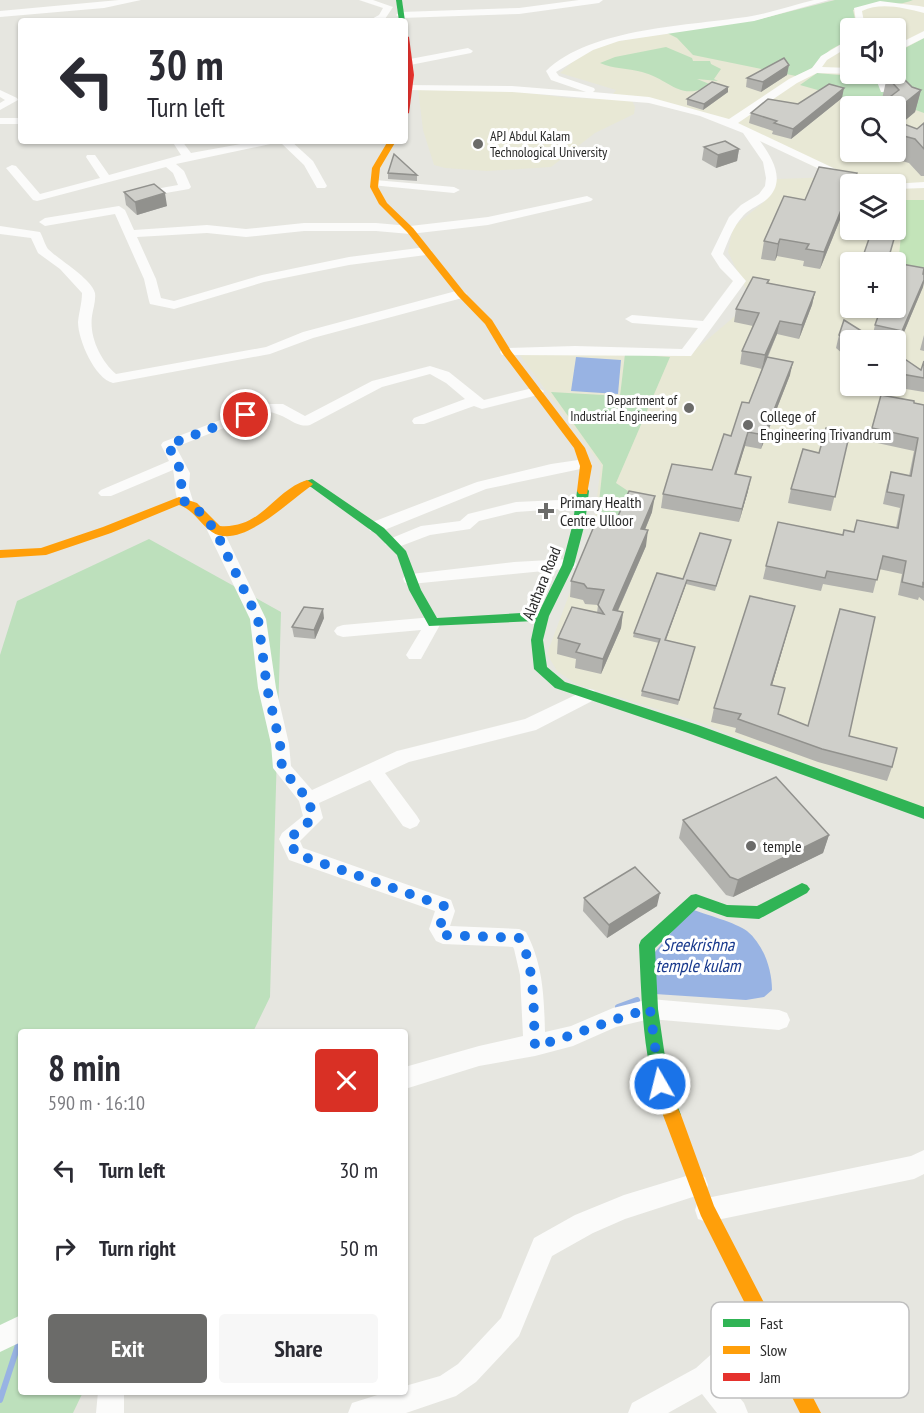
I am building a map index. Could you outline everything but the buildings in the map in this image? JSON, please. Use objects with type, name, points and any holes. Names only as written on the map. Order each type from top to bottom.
[{"type":"street","points":[[0,14],[137,0]]},
{"type":"street","points":[[363,0],[394,4]]},
{"type":"street","points":[[501,0],[507,11]]},
{"type":"street","points":[[394,4],[401,18],[507,11],[598,0]]},
{"type":"street","points":[[609,96],[555,78],[551,71],[590,48],[617,38],[754,18],[825,0]]},
{"type":"street","points":[[859,18],[857,10],[863,5],[882,2],[924,10]]},
{"type":"street","points":[[380,18],[394,4]]},
{"type":"street","points":[[906,44],[924,34]]},
{"type":"street","points":[[730,123],[777,94],[793,81],[815,70],[824,58],[840,48]]},
{"type":"street","points":[[408,97],[409,65],[468,51]]},
{"type":"street","points":[[815,70],[840,71]]},
{"type":"street","points":[[883,84],[885,90]]},
{"type":"street","points":[[410,87],[512,88],[578,96],[648,100],[730,123],[840,175]]},
{"type":"street","points":[[0,93],[13,100],[0,107]]},
{"type":"street","points":[[0,115],[18,109]]},
{"type":"street","points":[[0,122],[18,121]]},
{"type":"street","points":[[507,352],[575,350],[686,353],[740,281],[724,265],[717,254],[729,225],[744,208],[767,192],[773,178],[769,162],[747,131]]},
{"type":"street","points":[[179,144],[188,157]]},
{"type":"street","points":[[45,222],[30,201],[188,157],[250,144]]},
{"type":"street","points":[[288,144],[309,163],[321,186]]},
{"type":"street","points":[[376,527],[482,485],[551,469],[585,464],[579,447],[507,352],[489,322],[461,294],[410,230],[383,204],[374,187],[376,168],[390,144]]},
{"type":"street","points":[[91,157],[107,180]]},
{"type":"street","points":[[168,163],[178,171],[185,187],[114,202],[131,234],[150,279],[155,301],[174,304],[262,279],[349,261],[426,251]]},
{"type":"street","points":[[12,168],[37,198]]},
{"type":"street","points":[[375,183],[454,190]]},
{"type":"street","points":[[906,186],[924,185]]},
{"type":"street","points":[[131,234],[207,229],[246,233],[304,227],[376,227],[410,230],[488,221],[587,199]]},
{"type":"street","points":[[36,235],[45,222],[119,210]]},
{"type":"street","points":[[0,230],[36,235]]},
{"type":"street","points":[[36,235],[42,250],[64,266],[88,292],[85,325],[90,344],[107,375],[113,379],[166,372],[270,350],[308,336],[461,294]]},
{"type":"street","points":[[632,319],[708,325]]},
{"type":"street","points":[[184,501],[181,488],[182,473],[168,445],[262,408],[278,407],[305,422],[377,384],[426,370],[435,370],[440,373],[482,405],[537,391]]},
{"type":"street","points":[[419,421],[474,401]]},
{"type":"street","points":[[106,493],[177,463]]},
{"type":"street","name":"Alathara Road","points":[[585,464],[582,504],[568,564],[543,616],[537,640],[539,666],[551,680],[588,696],[693,729],[924,813]]},
{"type":"street","points":[[215,530],[226,532],[241,529],[291,498],[299,487],[312,482],[376,527],[402,554],[411,579],[434,623]]},
{"type":"street","points":[[493,483],[505,509]]},
{"type":"street","points":[[0,554],[42,552],[107,530],[171,503],[184,501],[197,509],[215,530],[258,619],[267,688],[280,744],[282,768],[300,791],[308,797],[315,797],[404,756],[530,725],[588,696]]},
{"type":"street","points":[[393,544],[428,530],[464,525],[474,517],[505,509],[582,504]]},
{"type":"street","points":[[411,579],[514,567],[568,564]]},
{"type":"street","points":[[343,631],[543,616]]},
{"type":"street","points":[[415,655],[434,623]]},
{"type":"street","points":[[373,770],[411,821]]},
{"type":"street","points":[[308,797],[313,818],[289,839],[296,854],[444,906],[445,911],[439,929],[442,935],[519,938],[526,949],[529,964],[535,1046]]},
{"type":"street","points":[[754,1302],[696,1185],[660,1084],[650,1009],[647,945],[696,900],[727,911],[759,913],[802,890]]},
{"type":"street","points":[[408,1077],[479,1056],[535,1046],[573,1036],[613,1018],[650,1009],[779,1020]]},
{"type":"street","points":[[707,1210],[914,1167],[924,1162]]},
{"type":"street","points":[[362,1413],[447,1387],[467,1373],[510,1327],[543,1247],[584,1224],[624,1207],[696,1185]]},
{"type":"street","points":[[642,1413],[711,1372]]},
{"type":"street","points":[[705,1377],[711,1384]]},
{"type":"street","points":[[110,1413],[111,1395]]},
{"type":"street","points":[[722,1398],[734,1413]]},
{"type":"street","points":[[803,1398],[811,1413]]},
{"type":"shaded area","name":"College of Engineering Trivandrum","points":[[835,0],[924,0],[924,808],[696,721],[576,684],[557,671],[547,654],[593,530],[601,465],[519,354],[688,356],[735,316],[747,291],[728,252],[733,227],[764,202],[777,179],[835,177],[744,132],[700,115],[652,103],[632,101],[635,107],[634,114],[595,133],[551,167],[487,171],[434,165],[423,130],[418,89],[504,90],[569,98],[609,99],[616,90],[560,73],[577,58],[606,43],[760,19]]},
{"type":"green space","points":[[835,0],[913,0],[898,4],[870,5],[853,10],[855,18],[840,18],[840,44],[830,50],[811,69],[796,76],[693,55],[677,38],[665,32],[760,19]]},
{"type":"green space","points":[[924,38],[924,113],[910,108],[906,104],[906,96],[840,96],[800,85],[817,73],[840,75],[840,84],[906,84],[906,48]]},
{"type":"green space","points":[[666,47],[692,58],[693,61],[710,61],[711,64],[721,69],[714,79],[718,81],[697,79],[712,85],[700,90],[683,90],[642,72],[600,63],[615,57]]},
{"type":"green space","points":[[906,200],[924,200],[924,278],[906,275],[906,252],[899,252],[901,240],[906,240]]},
{"type":"green space","points":[[625,354],[670,357],[616,483],[631,493],[617,523],[597,521],[603,465],[551,392],[620,396]]},
{"type":"green space","points":[[149,539],[281,612],[270,997],[254,1029],[18,1029],[18,1395],[82,1395],[73,1413],[0,1413],[0,655],[17,601]]},
{"type":"water","points":[[576,357],[621,360],[618,394],[571,391]]},
{"type":"water","name":"Sreekrishna temple kulam","points":[[691,909],[736,925],[753,937],[766,958],[772,990],[764,997],[746,1000],[655,994],[655,952]]},
{"type":"waterway","points":[[618,1007],[637,1000]]},
{"type":"waterway","points":[[0,1400],[18,1345]]},
{"type":"traffic: fast","points":[[399,0],[402,18]]},
{"type":"traffic: fast","points":[[307,484],[312,482],[380,531],[402,554],[415,590],[433,623],[543,616]]},
{"type":"traffic: fast","points":[[583,491],[579,523],[568,565],[543,616],[537,640],[541,669],[560,685],[693,729],[924,813]]},
{"type":"traffic: fast","points":[[672,1115],[660,1084],[650,1009],[647,945],[696,900],[727,911],[759,913],[802,889]]},
{"type":"traffic: slow","points":[[390,144],[376,168],[374,187],[383,204],[410,230],[461,294],[489,322],[507,352],[579,448],[586,466],[583,491]]},
{"type":"traffic: slow","points":[[0,554],[42,552],[107,530],[179,501],[193,506],[217,530],[231,531],[255,523],[307,484]]},
{"type":"traffic: slow","points":[[672,1115],[707,1210],[754,1302]]},
{"type":"traffic: slow","points":[[803,1398],[811,1413]]},
{"type":"traffic: jam","points":[[408,60],[410,75],[408,90]]},
{"type":"place","name":"APJ Abdul Kalam Technological University","points":[[478,144]]},
{"type":"place","name":"Department of Industrial Engineering","points":[[689,408]]},
{"type":"place","name":"College of Engineering Trivandrum","points":[[748,425]]},
{"type":"place","name":"Primary Health Centre Ulloor","points":[[546,511]]},
{"type":"place","name":"temple","points":[[751,846]]},
{"type":"route","points":[[246,415],[215,428],[173,441],[168,445],[182,473],[181,488],[184,501],[197,509],[215,530],[258,619],[267,688],[280,744],[282,768],[300,791],[308,797],[313,818],[289,839],[296,854],[444,906],[445,911],[439,929],[442,935],[519,938],[526,949],[529,964],[535,1046],[573,1036],[613,1018],[650,1009],[660,1084]]}]
